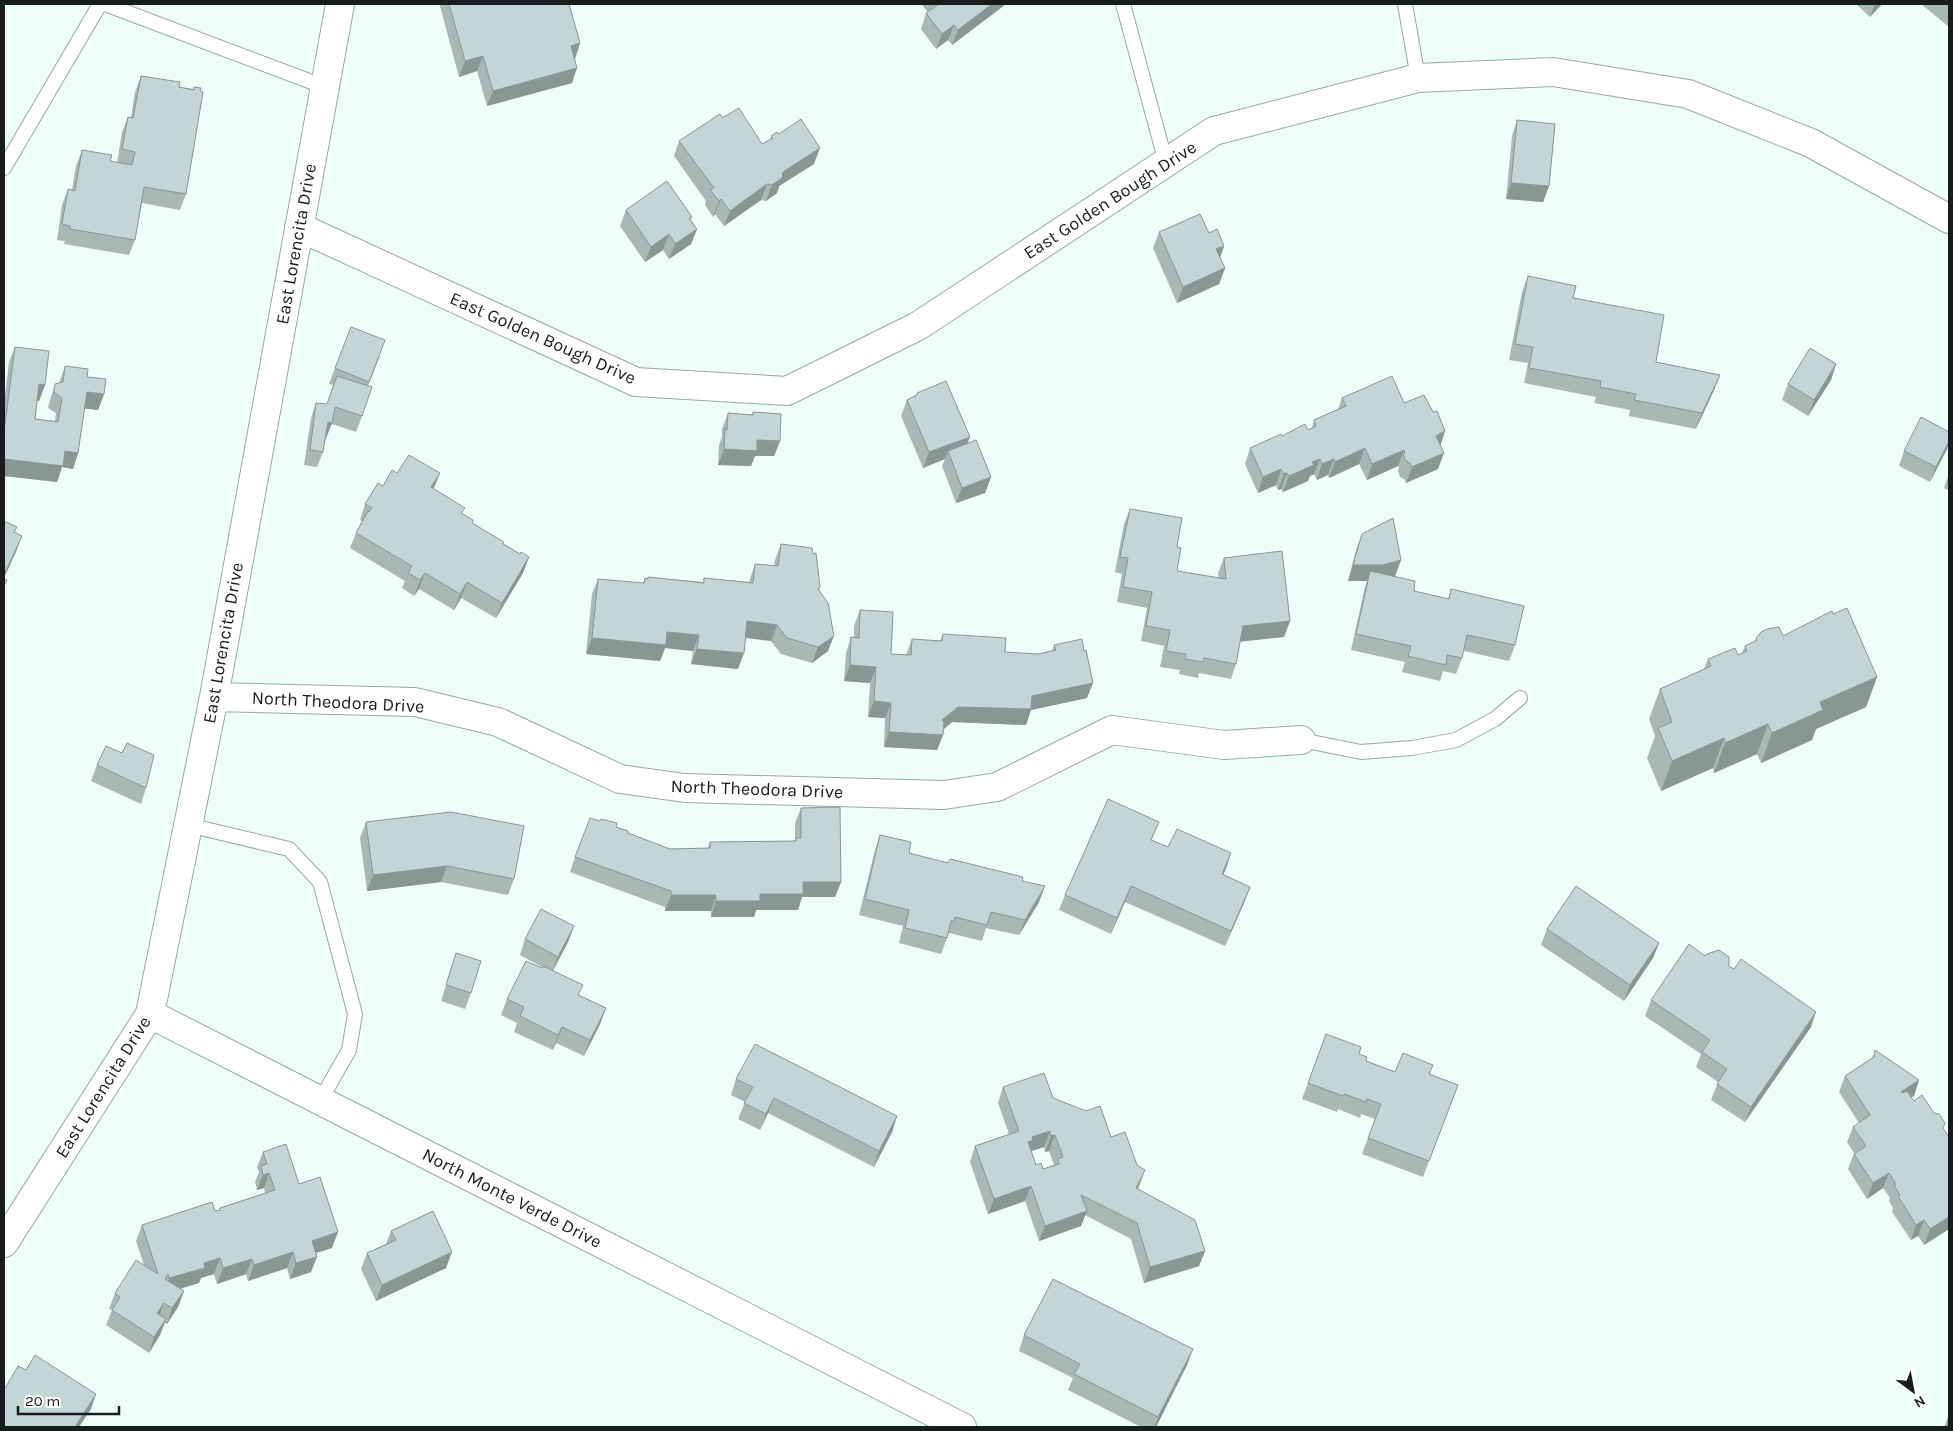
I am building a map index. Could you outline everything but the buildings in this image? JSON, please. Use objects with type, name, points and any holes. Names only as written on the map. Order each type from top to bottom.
[{"type":"street","name":"East Lorencita Drive","points":[[4,1243],[150,1014],[214,696],[340,4]]},
{"type":"street","name":"East Golden Bough Drive","points":[[299,227],[636,382],[787,391],[918,326],[1214,131],[1418,78],[1553,72],[1688,94],[1811,143],[1949,219]]},
{"type":"street","name":"North Theodora Drive","points":[[214,696],[415,702],[498,722],[620,779],[685,788],[944,795],[997,787],[1112,730],[1224,745],[1301,740]]},
{"type":"street","name":"North Monte Verde Drive","points":[[150,1014],[962,1427]]},
{"type":"lane","points":[[4,168],[100,4]]},
{"type":"lane","points":[[105,4],[325,87]]},
{"type":"lane","points":[[1123,4],[1166,163]]},
{"type":"lane","points":[[1405,4],[1418,78]]},
{"type":"lane","points":[[1301,740],[1361,752],[1412,748],[1456,740],[1495,719],[1520,698]]},
{"type":"lane","points":[[188,825],[289,849],[320,882],[355,1014],[349,1050],[320,1101]]}]
